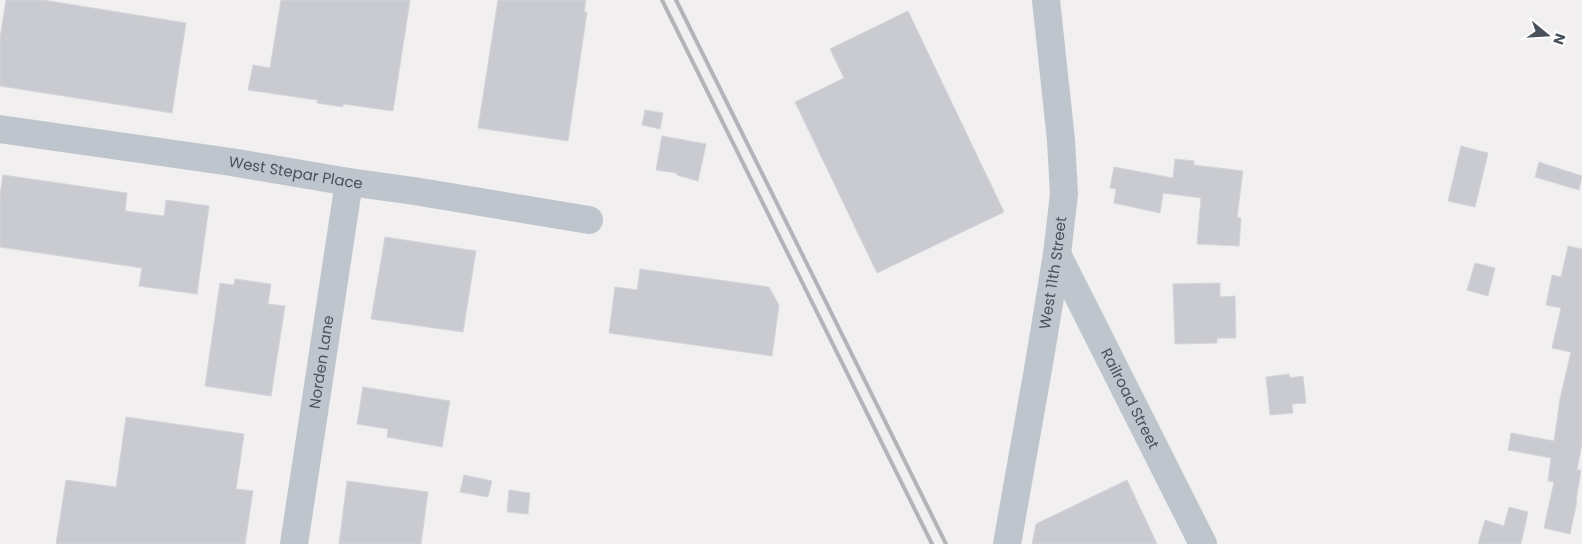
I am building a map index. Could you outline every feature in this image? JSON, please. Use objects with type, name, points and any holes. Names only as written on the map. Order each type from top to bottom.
[{"type":"street","name":"West 11th Street","points":[[1007,544],[1057,254],[1064,194],[1061,140],[1046,0]]},
{"type":"street","name":"West Stepar Place","points":[[0,130],[231,162],[350,182],[414,190],[589,220]]},
{"type":"street","name":"Norden Lane","points":[[294,544],[350,182]]},
{"type":"street","name":"Railroad Street","points":[[1057,254],[1203,544]]},
{"type":"building","points":[[6,0],[43,0],[186,23],[172,113],[0,86],[0,38]]},
{"type":"building","points":[[281,0],[410,0],[393,111],[343,104],[343,107],[317,103],[317,100],[248,90],[253,65],[270,68]]},
{"type":"building","points":[[498,0],[586,0],[584,12],[587,12],[568,141],[478,128]]},
{"type":"building","points":[[908,11],[1004,212],[877,273],[795,102],[844,78],[830,49]]},
{"type":"building","points":[[645,110],[663,113],[660,129],[642,125]]},
{"type":"building","points":[[662,136],[706,144],[698,181],[677,175],[677,173],[656,170]]},
{"type":"building","points":[[1461,146],[1488,153],[1475,207],[1448,201]]},
{"type":"building","points":[[1175,159],[1194,161],[1194,165],[1243,171],[1237,217],[1241,218],[1239,246],[1197,244],[1201,198],[1163,193],[1160,213],[1114,203],[1116,189],[1110,188],[1114,167],[1173,178]]},
{"type":"building","points":[[1539,162],[1582,176],[1579,190],[1535,177]]},
{"type":"building","points":[[3,175],[127,193],[125,211],[164,216],[166,200],[209,206],[197,294],[139,286],[142,268],[0,247],[0,195]]},
{"type":"building","points":[[385,237],[476,251],[463,332],[371,319]]},
{"type":"building","points":[[1568,246],[1582,249],[1582,443],[1577,470],[1581,470],[1570,534],[1544,528],[1554,482],[1548,481],[1551,458],[1508,450],[1511,433],[1554,441],[1560,399],[1571,352],[1552,348],[1561,308],[1546,305],[1552,275],[1561,277]]},
{"type":"building","points":[[1475,263],[1495,268],[1488,296],[1467,290]]},
{"type":"building","points":[[640,269],[769,287],[779,305],[772,356],[609,333],[615,287],[637,290]]},
{"type":"building","points":[[235,279],[271,284],[268,304],[285,306],[271,396],[205,386],[220,283],[234,285]]},
{"type":"building","points":[[1220,283],[1220,297],[1235,296],[1236,338],[1217,338],[1217,343],[1175,344],[1173,284]]},
{"type":"building","points":[[1289,374],[1290,378],[1303,376],[1306,403],[1292,404],[1293,413],[1270,415],[1266,377]]},
{"type":"building","points":[[363,387],[450,401],[442,447],[387,437],[388,429],[357,424]]},
{"type":"building","points":[[126,417],[244,434],[236,489],[253,491],[245,544],[56,544],[66,480],[116,487]]},
{"type":"building","points":[[464,475],[492,481],[488,497],[460,492]]},
{"type":"building","points":[[1127,480],[1157,544],[1032,544],[1036,524]]},
{"type":"building","points":[[347,481],[428,492],[421,544],[339,544]]},
{"type":"building","points":[[509,490],[530,493],[528,514],[507,512]]},
{"type":"building","points":[[1509,507],[1528,512],[1521,544],[1478,544],[1485,520],[1504,526]]},
{"type":"railway","points":[[662,0],[932,544]]},
{"type":"railway","points":[[676,0],[946,544]]}]
